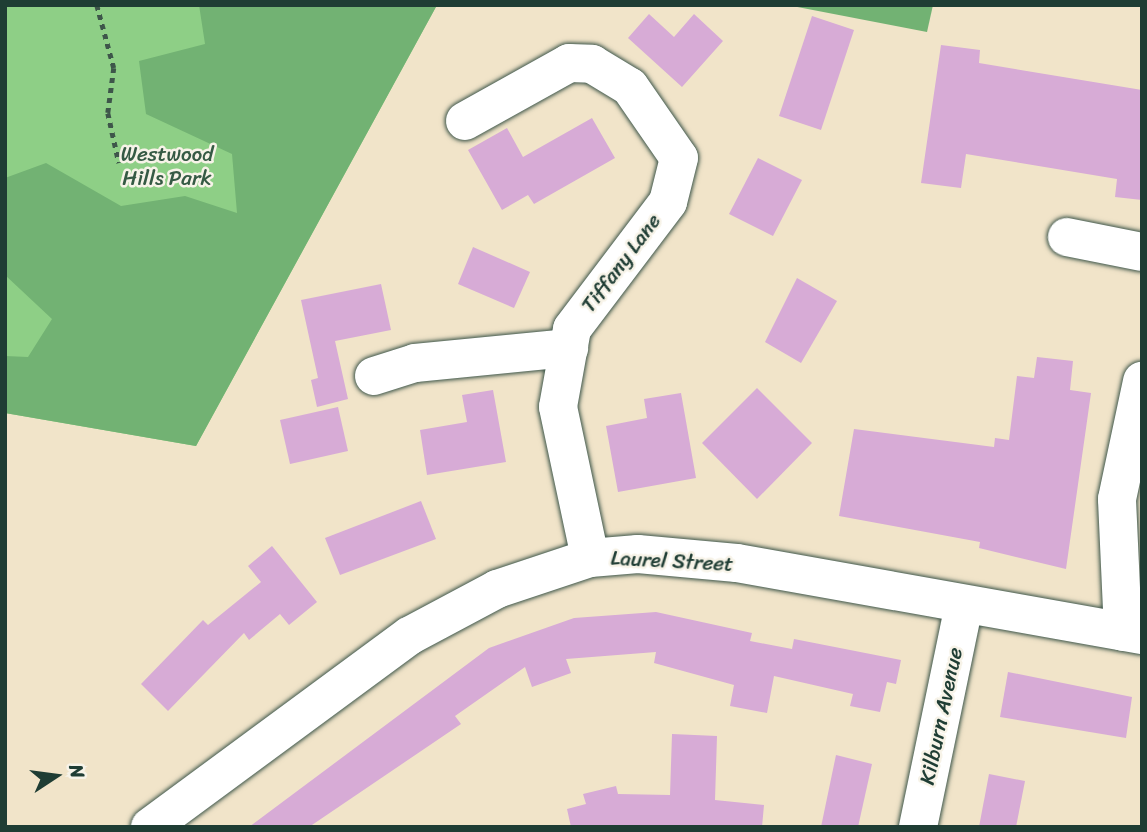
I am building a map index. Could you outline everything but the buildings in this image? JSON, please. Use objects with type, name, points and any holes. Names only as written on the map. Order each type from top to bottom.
[{"type":"street","name":"Tiffany Lane","points":[[465,121],[569,63],[592,64],[630,87],[678,158],[668,202],[572,329],[558,407],[562,446],[590,558]]},
{"type":"street","points":[[1066,237],[1142,252]]},
{"type":"street","points":[[374,376],[415,363],[569,348]]},
{"type":"street","points":[[1132,634],[1117,499],[1142,381]]},
{"type":"street","name":"Laurel Street","points":[[150,827],[409,636],[497,589],[590,558],[638,554],[737,563],[1132,634]]},
{"type":"street","name":"Kilburn Avenue","points":[[918,827],[964,605]]},
{"type":"path","points":[[97,5],[114,68],[108,113],[119,163]]},
{"type":"green space","name":"Westwood Hills Park","points":[[5,5],[437,5],[196,446],[5,413]]},
{"type":"green space","name":"Westwood Hills Park","points":[[199,5],[437,5],[196,446],[5,413],[5,356],[28,357],[52,319],[5,275],[5,178],[46,163],[121,206],[185,196],[237,213],[232,154],[146,114],[139,61],[205,44]]},
{"type":"green space","points":[[787,5],[933,5],[927,32]]}]
